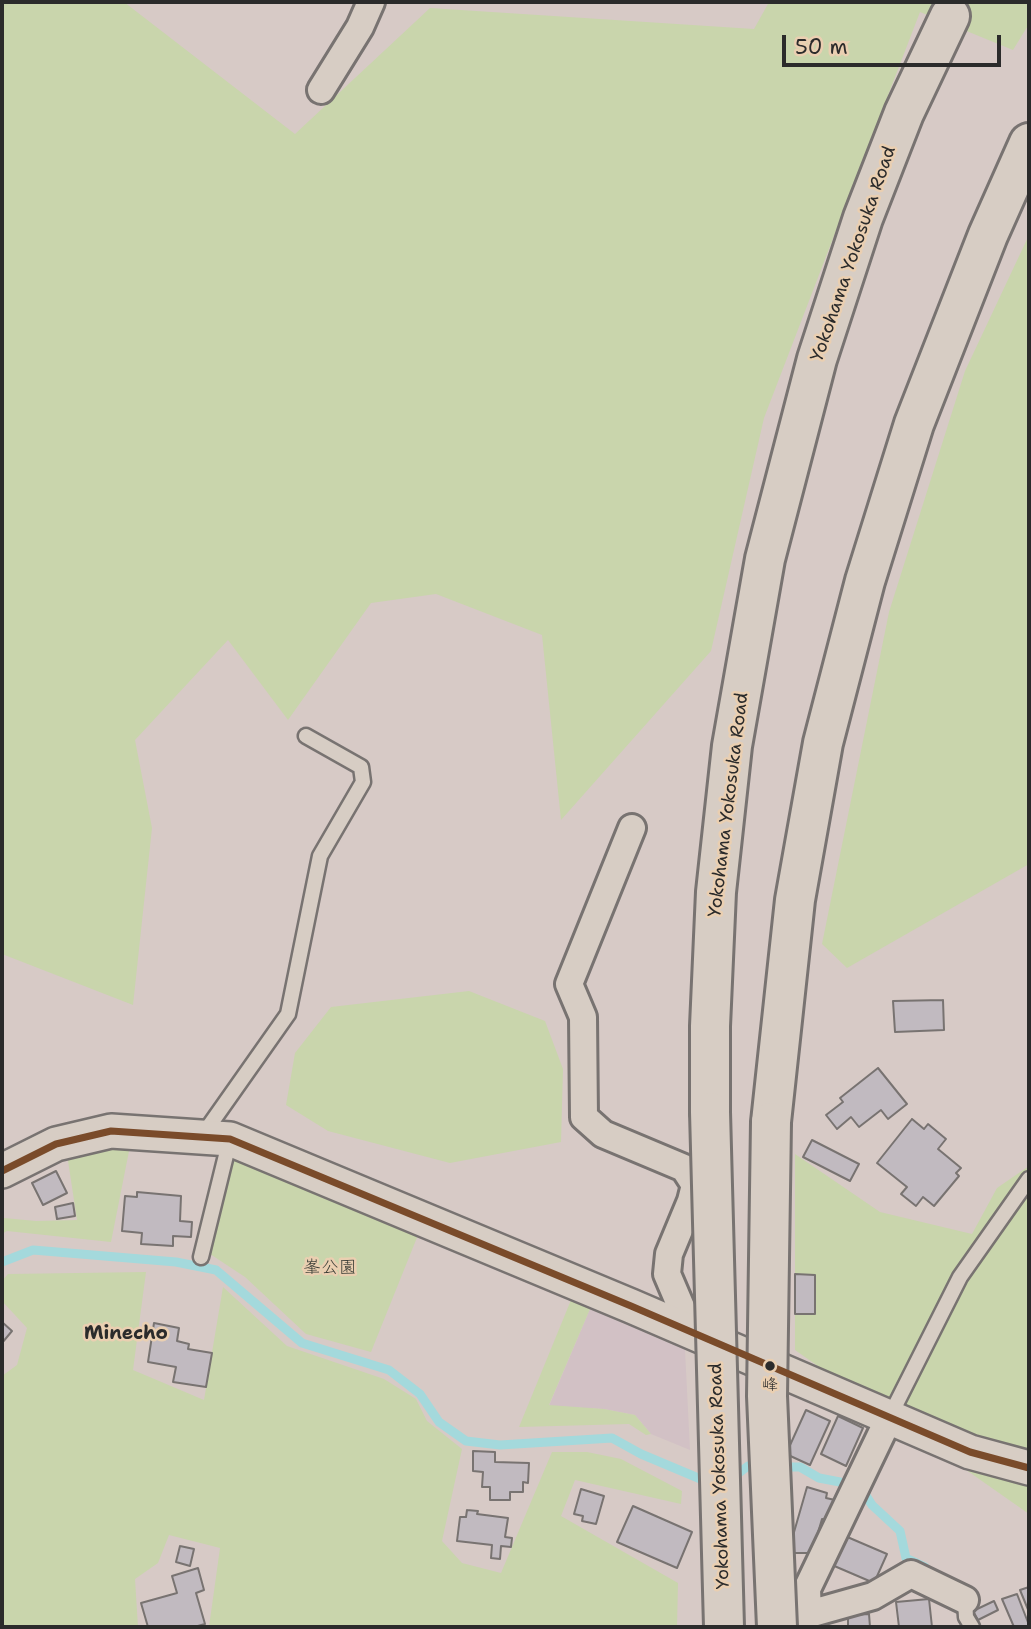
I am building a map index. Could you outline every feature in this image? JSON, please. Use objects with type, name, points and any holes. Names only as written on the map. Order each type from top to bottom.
[{"type":"highway","name":"Yokohama Yokosuka Road","points":[[724,1627],[710,1026],[716,892],[732,746],[765,559],[817,359],[863,218],[904,113],[950,16]]},
{"type":"highway","points":[[799,1621],[767,1396],[771,1122],[795,900],[822,743],[865,581],[914,424],[988,235],[1029,142]]},
{"type":"street","points":[[321,90],[371,2]]},
{"type":"street","points":[[632,828],[569,984],[583,1017],[584,1117],[603,1134],[684,1168],[695,1185],[691,1201],[668,1254],[667,1274],[693,1335]]},
{"type":"street","points":[[2,1171],[56,1144],[111,1131],[215,1138],[631,1306],[693,1335],[970,1451],[1029,1468]]},
{"type":"street","points":[[799,1621],[807,1589],[890,1416]]},
{"type":"street","points":[[799,1621],[873,1595],[911,1574],[965,1600]]},
{"type":"lane","points":[[201,1257],[215,1138],[288,1014],[320,856],[363,782],[361,767],[306,736]]},
{"type":"lane","points":[[890,1416],[960,1278],[1029,1179]]},
{"type":"lane","points":[[965,1600],[966,1617],[972,1627]]},
{"type":"shaded area","points":[[590,1309],[685,1350],[690,1450],[651,1434],[635,1415],[604,1409],[549,1406]]},
{"type":"green space","points":[[2,2],[124,2],[295,134],[430,8],[754,29],[769,2],[1029,2],[1029,24],[1013,50],[920,12],[764,418],[711,651],[561,820],[542,635],[436,594],[371,603],[288,720],[228,640],[135,740],[152,828],[133,1005],[2,954]]},
{"type":"green space","points":[[1029,235],[1029,864],[847,968],[822,944],[889,612],[965,371]]},
{"type":"green space","points":[[469,991],[545,1021],[563,1069],[561,1142],[450,1163],[328,1131],[286,1105],[295,1053],[331,1007]]},
{"type":"green space","points":[[130,1146],[111,1242],[7,1231],[2,1234],[4,1218],[36,1221],[77,1220],[67,1154],[88,1148]]},
{"type":"green space","points":[[795,1154],[880,1212],[972,1234],[997,1188],[1029,1166],[1029,1514],[795,1350]]},
{"type":"green space","name":"峯公園","points":[[232,1156],[418,1235],[371,1352],[306,1334],[245,1277],[207,1252]]},
{"type":"green space","points":[[146,1272],[133,1370],[204,1400],[223,1287],[287,1346],[384,1379],[416,1399],[427,1421],[462,1449],[442,1541],[462,1563],[501,1573],[552,1452],[587,1452],[621,1459],[682,1491],[681,1504],[575,1480],[561,1516],[678,1583],[677,1627],[209,1627],[220,1548],[169,1535],[158,1563],[135,1579],[138,1627],[2,1627],[2,1376],[17,1365],[27,1328],[2,1301],[2,1281],[8,1274]]},
{"type":"green space","points":[[571,1300],[590,1309],[549,1405],[604,1409],[635,1415],[651,1434],[646,1435],[629,1424],[519,1427]]},
{"type":"building","points":[[943,1000],[944,1030],[895,1032],[893,1001]]},
{"type":"building","points":[[878,1068],[907,1104],[888,1119],[881,1110],[859,1127],[851,1117],[837,1129],[826,1115],[843,1102],[840,1098]]},
{"type":"building","points":[[912,1119],[924,1129],[928,1124],[946,1139],[938,1149],[961,1168],[956,1173],[959,1176],[934,1206],[923,1197],[916,1206],[901,1194],[907,1187],[877,1163]]},
{"type":"building","points":[[812,1140],[859,1164],[850,1181],[803,1157]]},
{"type":"building","points":[[56,1171],[67,1193],[43,1205],[32,1183]]},
{"type":"building","points":[[137,1192],[181,1196],[180,1221],[192,1222],[191,1237],[173,1236],[173,1246],[141,1244],[142,1233],[122,1231],[125,1196],[137,1197]]},
{"type":"building","points":[[73,1203],[75,1216],[57,1219],[55,1207]]},
{"type":"building","points":[[795,1274],[815,1275],[815,1314],[795,1314]]},
{"type":"building","points":[[2,1322],[12,1331],[2,1343]]},
{"type":"building","points":[[154,1323],[179,1328],[177,1341],[189,1344],[188,1349],[212,1353],[206,1387],[173,1382],[176,1367],[148,1362]]},
{"type":"building","points":[[806,1410],[830,1421],[810,1465],[786,1454]]},
{"type":"building","points":[[838,1416],[863,1428],[846,1466],[821,1454]]},
{"type":"building","points":[[473,1451],[495,1452],[495,1462],[529,1463],[528,1483],[523,1482],[523,1492],[510,1492],[510,1500],[490,1500],[490,1487],[482,1487],[483,1472],[473,1471]]},
{"type":"building","points":[[807,1487],[827,1493],[826,1498],[835,1500],[827,1520],[822,1519],[812,1553],[788,1553]]},
{"type":"building","points":[[581,1489],[604,1496],[596,1524],[582,1521],[583,1516],[574,1514]]},
{"type":"building","points":[[633,1506],[692,1532],[677,1568],[617,1542]]},
{"type":"building","points":[[467,1510],[508,1518],[505,1537],[512,1538],[511,1547],[501,1546],[500,1559],[491,1558],[492,1545],[457,1541],[460,1517],[466,1517]]},
{"type":"building","points":[[845,1536],[887,1554],[874,1583],[832,1565]]},
{"type":"building","points":[[180,1546],[194,1549],[190,1566],[176,1562]]},
{"type":"building","points":[[198,1568],[204,1590],[196,1593],[205,1624],[194,1627],[148,1627],[141,1603],[177,1593],[172,1576]]},
{"type":"building","points":[[1029,1587],[1029,1612],[1020,1590]]},
{"type":"building","points":[[1017,1594],[1029,1627],[1014,1627],[1002,1599]]},
{"type":"building","points":[[929,1599],[932,1627],[899,1627],[896,1602]]},
{"type":"building","points":[[994,1601],[998,1610],[978,1620],[973,1611]]},
{"type":"building","points":[[869,1614],[870,1627],[827,1627],[848,1626],[848,1615]]},
{"type":"waterway","points":[[2,1262],[33,1250],[176,1262],[216,1270],[302,1343],[389,1370],[420,1394],[439,1422],[466,1441],[500,1445],[612,1438],[641,1454],[710,1483]]},
{"type":"waterway","points":[[731,1479],[748,1466],[761,1466]]},
{"type":"waterway","points":[[778,1467],[800,1467],[819,1478],[840,1482],[863,1491],[872,1505],[900,1531],[906,1558],[925,1567]]},
{"type":"transit line","points":[[2,1171],[56,1144],[111,1131],[230,1139],[631,1306],[970,1452],[1029,1468]]},
{"type":"place","name":"峰","points":[[770,1366]]},
{"type":"district","name":"Minecho","points":[[126,1334]]}]
